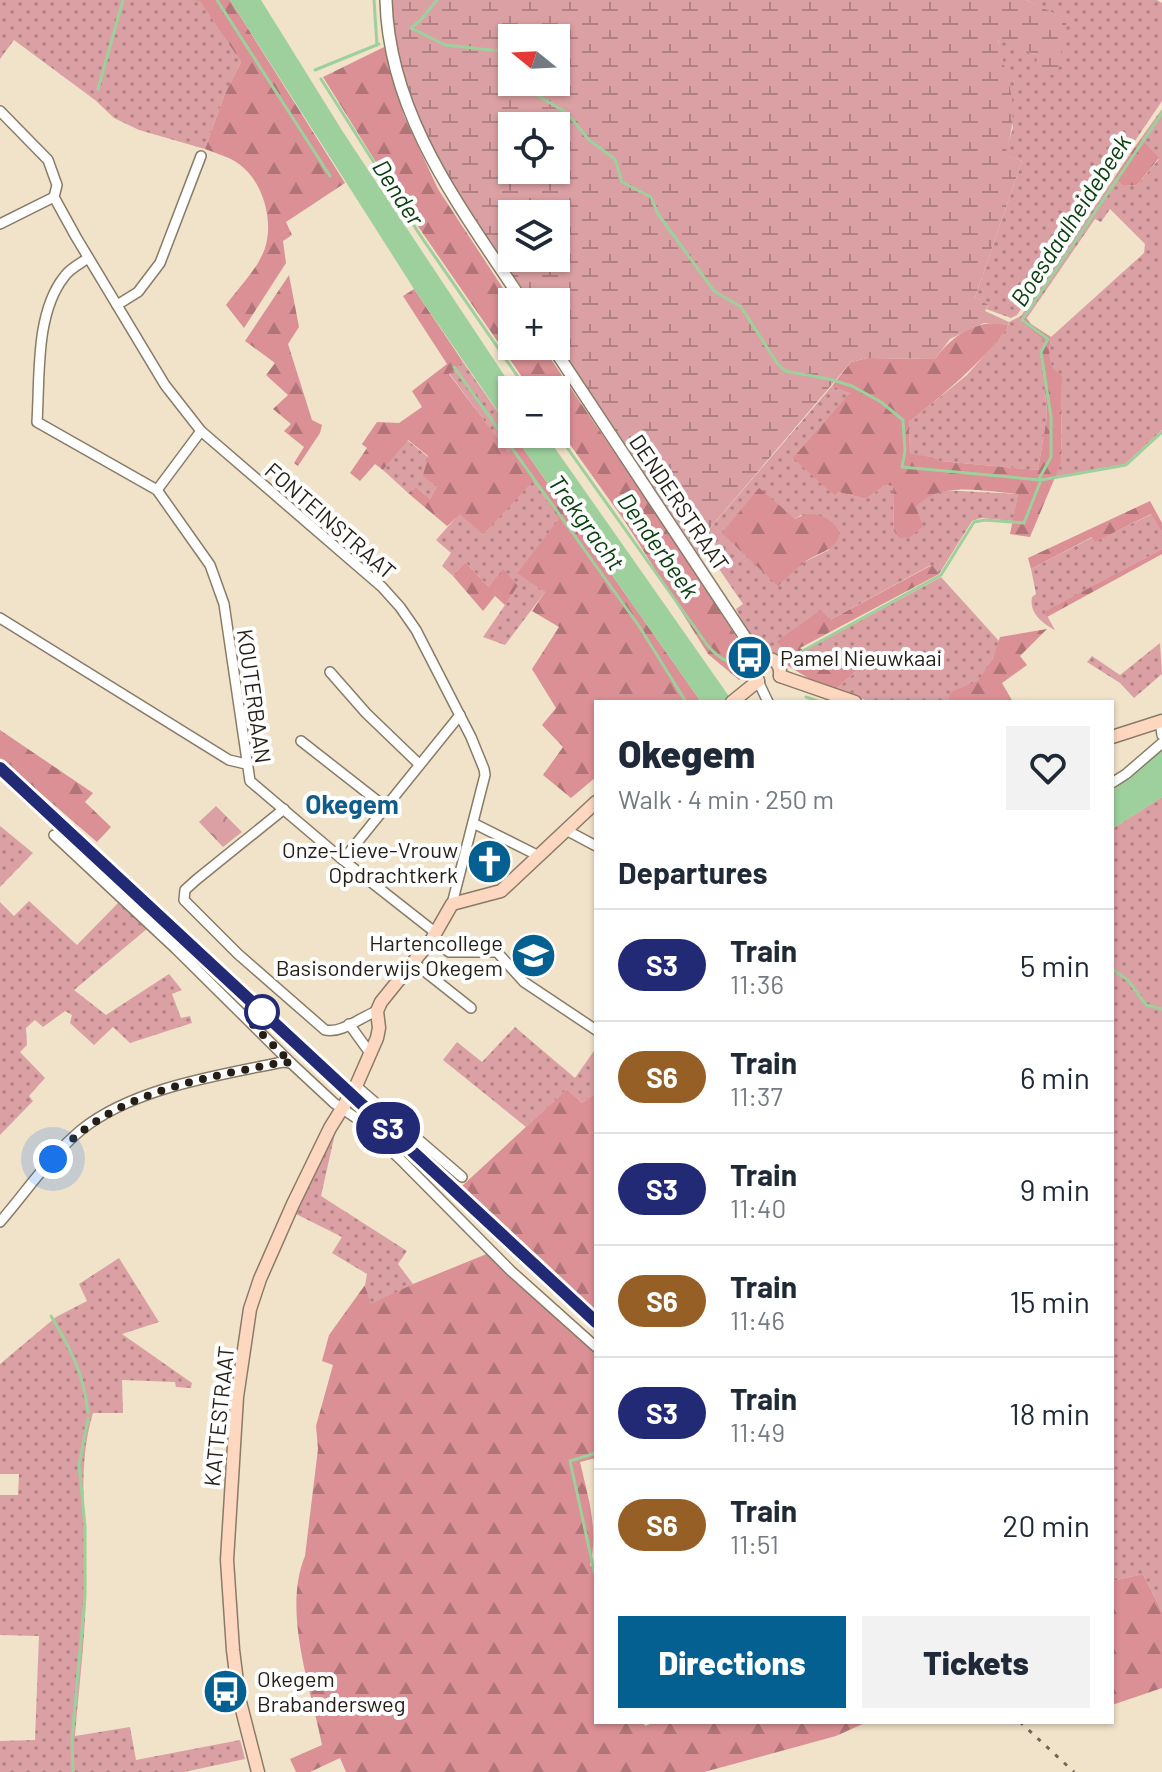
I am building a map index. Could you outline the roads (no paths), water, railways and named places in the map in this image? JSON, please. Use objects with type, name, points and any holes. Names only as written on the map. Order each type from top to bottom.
[{"type":"main road","points":[[758,681],[754,670],[765,658],[779,665],[780,676]]},
{"type":"main road","points":[[758,681],[770,684],[780,676]]},
{"type":"main road","points":[[780,676],[849,700]]},
{"type":"main road","points":[[737,698],[758,681]]},
{"type":"main road","points":[[1114,736],[1161,721]]},
{"type":"main road","points":[[377,1011],[434,936],[452,904],[501,891],[594,804]]},
{"type":"main road","name":"KATTESTRAAT","points":[[258,1772],[239,1698],[227,1560],[237,1397],[250,1309],[293,1204],[356,1086],[379,1028],[377,1011]]},
{"type":"street","points":[[386,0],[390,42],[400,86],[425,149],[514,288]]},
{"type":"street","name":"FONTEINSTRAAT","points":[[0,111],[48,160],[57,185],[53,198],[165,385],[201,431],[382,587],[416,630],[471,737],[485,775],[452,904]]},
{"type":"street","points":[[117,305],[138,292],[160,263],[201,156]]},
{"type":"street","points":[[0,224],[53,198]]},
{"type":"street","name":"KOUTERBAAN","points":[[88,258],[64,276],[48,313],[41,342],[37,422],[157,490],[210,565],[224,604],[250,781],[449,952],[497,952],[524,982],[594,1029]]},
{"type":"street","name":"DENDERSTRAAT","points":[[561,360],[760,660]]},
{"type":"street","points":[[157,490],[201,431]]},
{"type":"street","points":[[0,618],[229,760],[246,764]]},
{"type":"street","points":[[330,672],[366,713],[419,764]]},
{"type":"street","points":[[758,681],[767,700]]},
{"type":"street","points":[[343,860],[460,715]]},
{"type":"street","points":[[1161,721],[1162,735]]},
{"type":"street","points":[[301,741],[384,806]]},
{"type":"street","points":[[1114,781],[1162,743]]},
{"type":"street","points":[[284,809],[185,890],[184,900],[238,954],[330,1032],[377,1011]]},
{"type":"street","points":[[473,823],[539,856]]},
{"type":"street","points":[[570,826],[593,844]]},
{"type":"street","points":[[54,835],[291,1063],[359,1120],[489,1250],[594,1345]]},
{"type":"street","points":[[413,962],[471,1008]]},
{"type":"street","points":[[349,1024],[370,1053]]},
{"type":"street","points":[[0,1222],[64,1146],[104,1114],[204,1078],[291,1063]]},
{"type":"street","points":[[356,1086],[462,1177]]},
{"type":"water","points":[[230,0],[261,0],[343,132],[505,376],[498,376],[498,412],[414,289]]},
{"type":"water","points":[[523,448],[555,448],[732,700],[700,700]]},
{"type":"water","points":[[1162,750],[1162,797],[1114,828],[1114,789]]},
{"type":"waterway","points":[[98,89],[123,0]]},
{"type":"waterway","name":"Trekgracht","points":[[217,0],[330,176]]},
{"type":"waterway","name":"Boesdaalheidebeek","points":[[374,0],[377,45]]},
{"type":"waterway","points":[[437,0],[411,28],[445,45],[498,51]]},
{"type":"waterway","name":"Denderbeek","points":[[315,70],[379,44]]},
{"type":"waterway","name":"Denderbeek","points":[[321,79],[420,235],[517,376]]},
{"type":"waterway","points":[[539,96],[567,113],[589,140],[615,159],[622,182],[651,197],[658,214],[714,291],[741,307],[785,371],[852,386],[881,402],[903,420],[905,451],[902,467],[1041,480]]},
{"type":"waterway","name":"Boesdaalheidebeek","points":[[1039,479],[1051,457],[1051,417],[1041,352],[1048,339],[1022,320],[1162,113]]},
{"type":"waterway","name":"Trekgracht","points":[[454,367],[639,626],[685,700]]},
{"type":"waterway","name":"Boesdaalheidebeek","points":[[788,659],[941,575],[974,522],[1024,523],[1041,480],[1126,465],[1162,432]]},
{"type":"waterway","name":"Denderbeek","points":[[567,448],[708,646],[724,659],[743,663]]},
{"type":"waterway","points":[[806,697],[815,700]]},
{"type":"waterway","name":"Trekgracht","points":[[1114,970],[1128,980],[1146,1005],[1162,1009]]},
{"type":"waterway","points":[[51,1316],[75,1362],[88,1412]]},
{"type":"waterway","points":[[73,1772],[72,1738],[85,1596],[85,1526],[79,1465],[88,1418]]},
{"type":"waterway","name":"Trekgracht","points":[[594,1454],[570,1461],[594,1571]]},
{"type":"railway","points":[[0,775],[594,1326]]},
{"type":"railway","points":[[1022,1724],[1074,1772]]},
{"type":"train","name":"S3","points":[[0,768],[594,1320]]},
{"type":"place","name":"Pamel Nieuwkaai","points":[[749,657]]},
{"type":"place","name":"Onze-Lieve-Vrouw Opdrachtkerk","points":[[489,862]]},
{"type":"place","name":"Hartencollege Basisonderwijs Okegem","points":[[534,955]]},
{"type":"place","name":"Okegem Brabandersweg","points":[[226,1691]]},
{"type":"district","name":"Okegem","points":[[352,803]]},
{"type":"water label","name":"Dender","points":[[399,192]]}]
